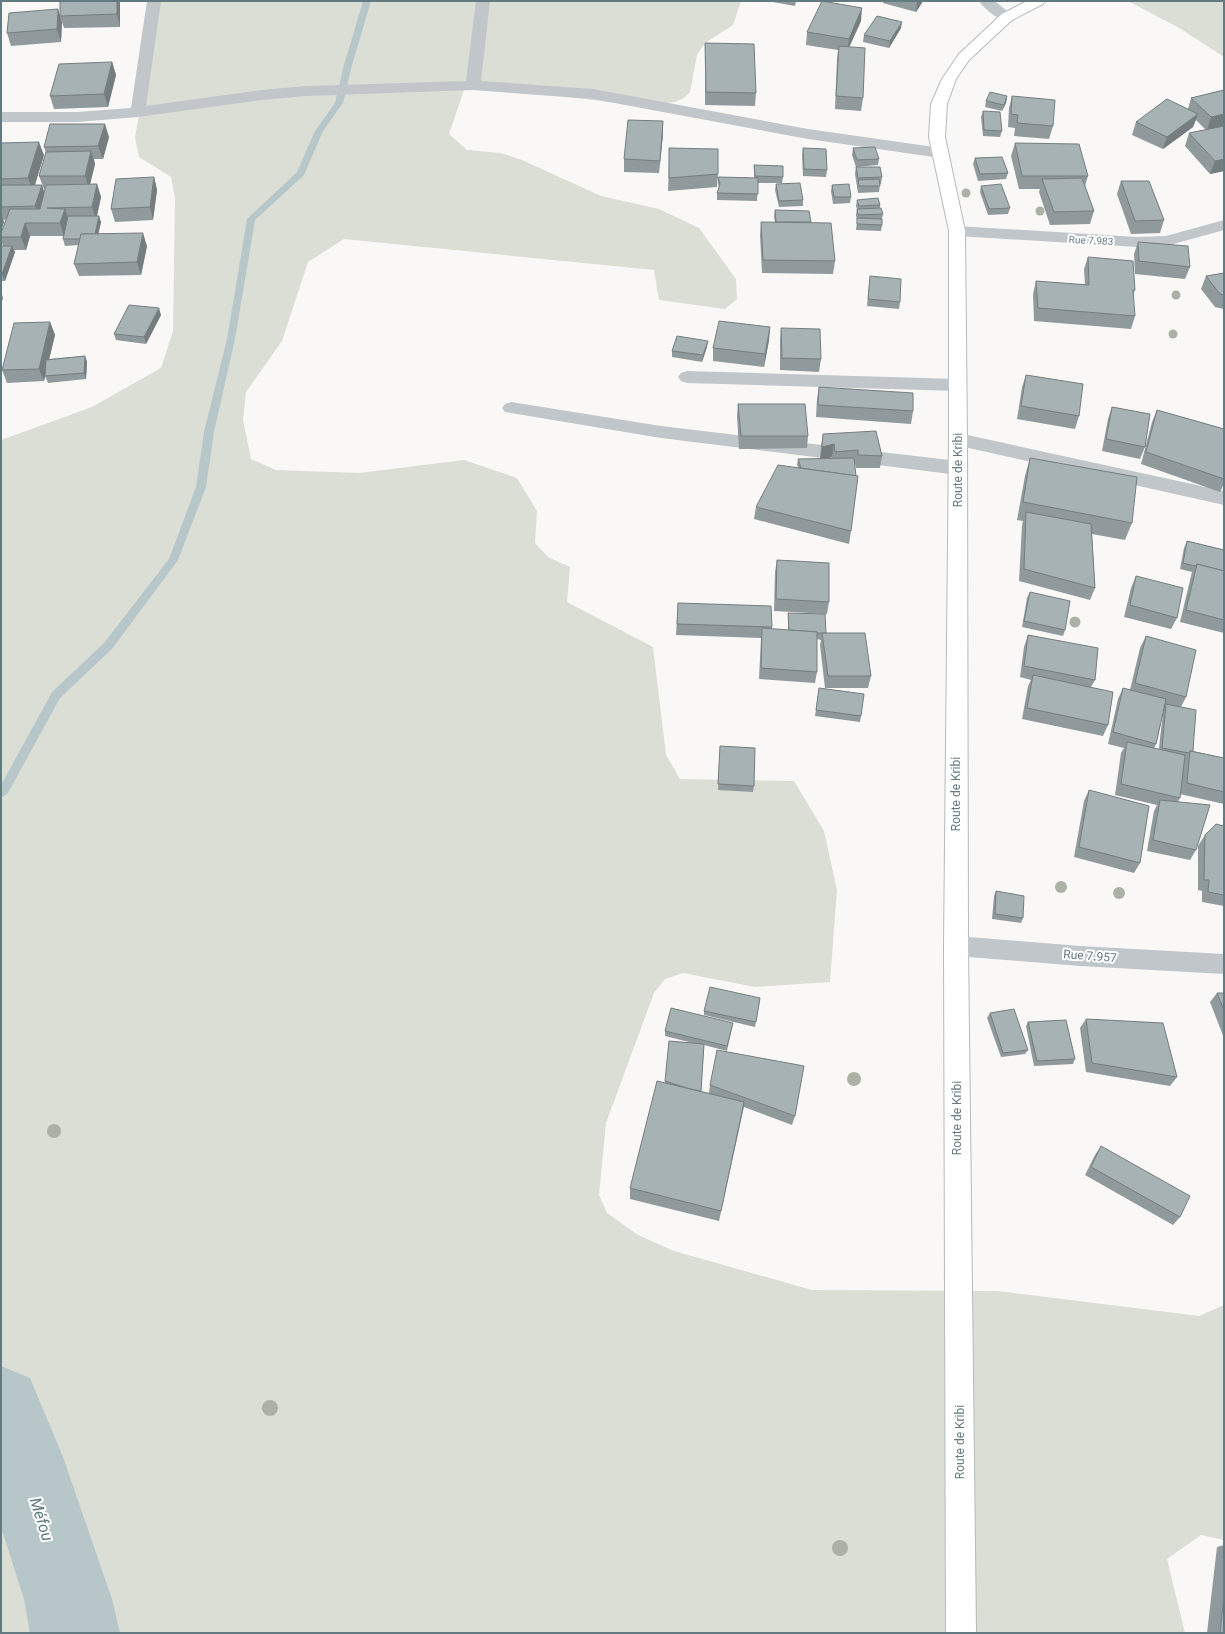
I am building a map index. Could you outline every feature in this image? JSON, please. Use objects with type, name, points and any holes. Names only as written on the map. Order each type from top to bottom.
[{"type":"main road","name":"Route de Kribi","points":[[961,1633],[956,946],[958,468],[957,231],[938,137],[939,104],[949,78],[964,57],[1007,17],[1038,1]]},
{"type":"street","points":[[138,112],[154,1]]},
{"type":"street","points":[[473,85],[483,1]]},
{"type":"street","points":[[986,1],[1007,17]]},
{"type":"street","points":[[1,117],[77,117],[138,112],[291,92],[473,85],[593,94],[808,134],[941,153]]},
{"type":"street","name":"Rue 7.983","points":[[957,231],[1137,242],[1166,241],[1224,225]]},
{"type":"street","points":[[686,376],[958,384]]},
{"type":"street","points":[[511,408],[661,432],[958,468]]},
{"type":"street","points":[[958,439],[1224,498]]},
{"type":"street","name":"Rue 7.957","points":[[956,946],[1080,956],[1224,964]]},
{"type":"shaded area","points":[[160,1],[741,1],[733,25],[705,43],[697,55],[690,92],[684,98],[675,102],[641,106],[511,90],[464,90],[449,134],[467,150],[501,153],[522,160],[601,196],[659,209],[699,228],[736,279],[737,299],[725,309],[659,300],[654,270],[344,239],[308,262],[282,341],[246,392],[243,420],[251,459],[276,470],[359,473],[464,460],[517,478],[537,511],[535,543],[548,557],[570,567],[567,602],[653,647],[666,755],[680,779],[794,781],[824,831],[837,890],[830,982],[755,987],[683,973],[665,979],[654,993],[606,1123],[599,1195],[607,1213],[638,1235],[674,1251],[812,1290],[997,1291],[1199,1316],[1224,1305],[1224,1540],[1201,1535],[1167,1559],[1185,1633],[1,1633],[1,440],[92,407],[161,368],[173,331],[175,198],[171,177],[139,157],[135,137]]},
{"type":"shaded area","points":[[1128,1],[1224,1],[1224,57],[1181,29]]},
{"type":"building","points":[[60,1],[117,1],[117,14],[60,16]]},
{"type":"building","points":[[822,1],[862,8],[849,39],[807,32]]},
{"type":"building","points":[[58,9],[57,29],[7,33],[9,13]]},
{"type":"building","points":[[877,16],[902,22],[890,41],[864,35]]},
{"type":"building","points":[[705,43],[754,44],[756,93],[706,92]]},
{"type":"building","points":[[839,46],[865,48],[863,98],[836,96]]},
{"type":"building","points":[[112,62],[104,94],[50,96],[59,64]]},
{"type":"building","points":[[1224,90],[1224,114],[1211,117],[1191,98]]},
{"type":"building","points":[[990,92],[1007,96],[1004,105],[986,101]]},
{"type":"building","points":[[1012,96],[1055,100],[1053,126],[1017,123],[1018,115],[1011,114]]},
{"type":"building","points":[[1167,99],[1198,114],[1167,137],[1136,122]]},
{"type":"building","points":[[983,111],[1000,112],[1002,131],[984,130]]},
{"type":"building","points":[[628,120],[663,121],[660,161],[624,159]]},
{"type":"building","points":[[50,124],[105,124],[98,146],[44,147]]},
{"type":"building","points":[[1224,126],[1224,159],[1215,161],[1189,133]]},
{"type":"building","points":[[39,142],[28,178],[1,179],[1,143]]},
{"type":"building","points":[[1015,143],[1079,144],[1088,176],[1022,176]]},
{"type":"building","points":[[875,147],[879,159],[857,160],[853,148]]},
{"type":"building","points":[[669,148],[718,149],[718,174],[669,178]]},
{"type":"building","points":[[803,148],[826,149],[827,170],[804,169]]},
{"type":"building","points":[[91,151],[85,176],[39,176],[46,152]]},
{"type":"building","points":[[1002,157],[1008,173],[980,174],[975,158]]},
{"type":"building","points":[[754,165],[783,166],[783,177],[755,176]]},
{"type":"building","points":[[856,167],[880,167],[882,177],[858,178]]},
{"type":"building","points":[[154,177],[150,207],[111,209],[116,179]]},
{"type":"building","points":[[718,177],[758,178],[758,194],[717,193],[720,184]]},
{"type":"building","points":[[1082,178],[1094,211],[1054,212],[1042,179]]},
{"type":"building","points":[[879,179],[880,186],[859,186],[858,180]]},
{"type":"building","points":[[1121,181],[1149,181],[1164,220],[1135,221]]},
{"type":"building","points":[[800,183],[803,200],[779,201],[776,184]]},
{"type":"building","points":[[97,184],[92,207],[47,208],[65,209],[60,223],[25,223],[21,237],[1,237],[1,233],[10,209],[40,209],[46,185]]},
{"type":"building","points":[[849,184],[851,197],[834,197],[832,185]]},
{"type":"building","points":[[1001,184],[1010,208],[989,209],[981,186]]},
{"type":"building","points":[[2,185],[42,185],[35,206],[1,207]]},
{"type":"building","points":[[878,198],[880,205],[859,206],[857,200]]},
{"type":"building","points":[[881,208],[883,214],[858,215],[857,209]]},
{"type":"building","points":[[775,210],[809,211],[811,222],[776,222]]},
{"type":"building","points":[[68,216],[99,216],[95,234],[81,234],[80,239],[63,239]]},
{"type":"building","points":[[857,218],[882,219],[882,225],[857,224]]},
{"type":"building","points":[[761,222],[831,223],[835,261],[763,260]]},
{"type":"building","points":[[143,233],[137,262],[74,264],[81,234]]},
{"type":"building","points":[[1138,242],[1188,246],[1190,267],[1139,261]]},
{"type":"building","points":[[1,246],[12,246],[2,274],[1,274]]},
{"type":"building","points":[[1088,257],[1133,261],[1135,316],[1038,308],[1036,281],[1089,285]]},
{"type":"building","points":[[1224,273],[1224,295],[1220,294],[1206,276]]},
{"type":"building","points":[[870,276],[901,279],[900,302],[868,299]]},
{"type":"building","points":[[129,305],[159,308],[144,337],[114,334]]},
{"type":"building","points":[[719,321],[770,327],[765,354],[713,348]]},
{"type":"building","points":[[50,322],[39,369],[2,370],[14,323]]},
{"type":"building","points":[[781,328],[820,329],[821,359],[782,358]]},
{"type":"building","points":[[677,336],[708,341],[703,355],[672,351]]},
{"type":"building","points":[[85,356],[84,373],[45,376],[46,360]]},
{"type":"building","points":[[1026,375],[1083,384],[1079,416],[1021,406]]},
{"type":"building","points":[[819,387],[913,393],[913,411],[818,405]]},
{"type":"building","points":[[738,404],[805,404],[808,436],[741,436]]},
{"type":"building","points":[[1112,407],[1150,414],[1145,447],[1106,439]]},
{"type":"building","points":[[1157,410],[1224,429],[1224,479],[1146,452]]},
{"type":"building","points":[[876,431],[882,456],[858,455],[858,450],[835,452],[834,444],[822,447],[823,434]]},
{"type":"building","points":[[854,458],[856,476],[801,468],[798,459]]},
{"type":"building","points":[[1030,458],[1137,477],[1132,523],[1023,502]]},
{"type":"building","points":[[778,465],[858,476],[851,531],[756,507]]},
{"type":"building","points":[[1026,512],[1091,524],[1095,588],[1024,569]]},
{"type":"building","points":[[1187,541],[1224,550],[1224,571],[1197,564],[1195,566],[1183,563]]},
{"type":"building","points":[[777,560],[829,563],[829,602],[776,599]]},
{"type":"building","points":[[1197,564],[1224,571],[1224,620],[1186,610]]},
{"type":"building","points":[[1136,576],[1183,588],[1177,618],[1130,605]]},
{"type":"building","points":[[1030,592],[1070,601],[1065,630],[1024,621]]},
{"type":"building","points":[[678,603],[771,606],[772,627],[677,624]]},
{"type":"building","points":[[788,613],[825,614],[826,633],[789,630]]},
{"type":"building","points":[[762,628],[817,632],[817,672],[761,668]]},
{"type":"building","points":[[822,633],[865,633],[871,676],[828,676]]},
{"type":"building","points":[[1028,635],[1098,648],[1095,680],[1024,666]]},
{"type":"building","points":[[1146,636],[1196,650],[1186,697],[1135,683]]},
{"type":"building","points":[[1033,675],[1113,692],[1108,725],[1027,708]]},
{"type":"building","points":[[819,688],[864,694],[861,716],[816,710]]},
{"type":"building","points":[[1123,688],[1166,699],[1156,744],[1113,732]]},
{"type":"building","points":[[1166,704],[1196,710],[1193,751],[1190,751],[1189,753],[1162,748]]},
{"type":"building","points":[[1127,742],[1185,755],[1180,798],[1121,784]]},
{"type":"building","points":[[720,746],[755,748],[754,786],[718,784]]},
{"type":"building","points":[[1190,751],[1224,758],[1224,792],[1187,783]]},
{"type":"building","points":[[1089,790],[1149,806],[1140,863],[1079,847]]},
{"type":"building","points":[[1160,800],[1210,805],[1196,850],[1153,840]]},
{"type":"building","points":[[1216,824],[1224,826],[1224,895],[1208,892],[1209,880],[1204,880],[1205,835]]},
{"type":"building","points":[[996,891],[1024,896],[1023,918],[995,914]]},
{"type":"building","points":[[710,987],[760,998],[756,1022],[704,1011]]},
{"type":"building","points":[[1217,993],[1224,993],[1224,1010]]},
{"type":"building","points":[[671,1008],[733,1023],[727,1046],[665,1031]]},
{"type":"building","points":[[1014,1009],[1028,1050],[1003,1053],[990,1013]]},
{"type":"building","points":[[1086,1019],[1163,1023],[1177,1077],[1092,1063]]},
{"type":"building","points":[[1066,1020],[1075,1059],[1037,1061],[1028,1022]]},
{"type":"building","points":[[669,1041],[704,1044],[701,1091],[665,1081]]},
{"type":"building","points":[[717,1050],[804,1066],[795,1116],[710,1085]]},
{"type":"building","points":[[657,1081],[744,1102],[721,1211],[630,1188]]},
{"type":"building","points":[[1101,1146],[1190,1196],[1180,1217],[1091,1167]]},
{"type":"building","points":[[1224,1596],[1224,1633],[1220,1633]]},
{"type":"waterway","points":[[1,793],[56,695],[108,646],[173,560],[201,487],[209,432],[231,339],[251,219],[301,173],[319,131],[339,103],[348,65],[367,1]]},
{"type":"waterway","name":"Méfou","points":[[1,1407],[21,1457],[68,1599],[75,1633]]}]
